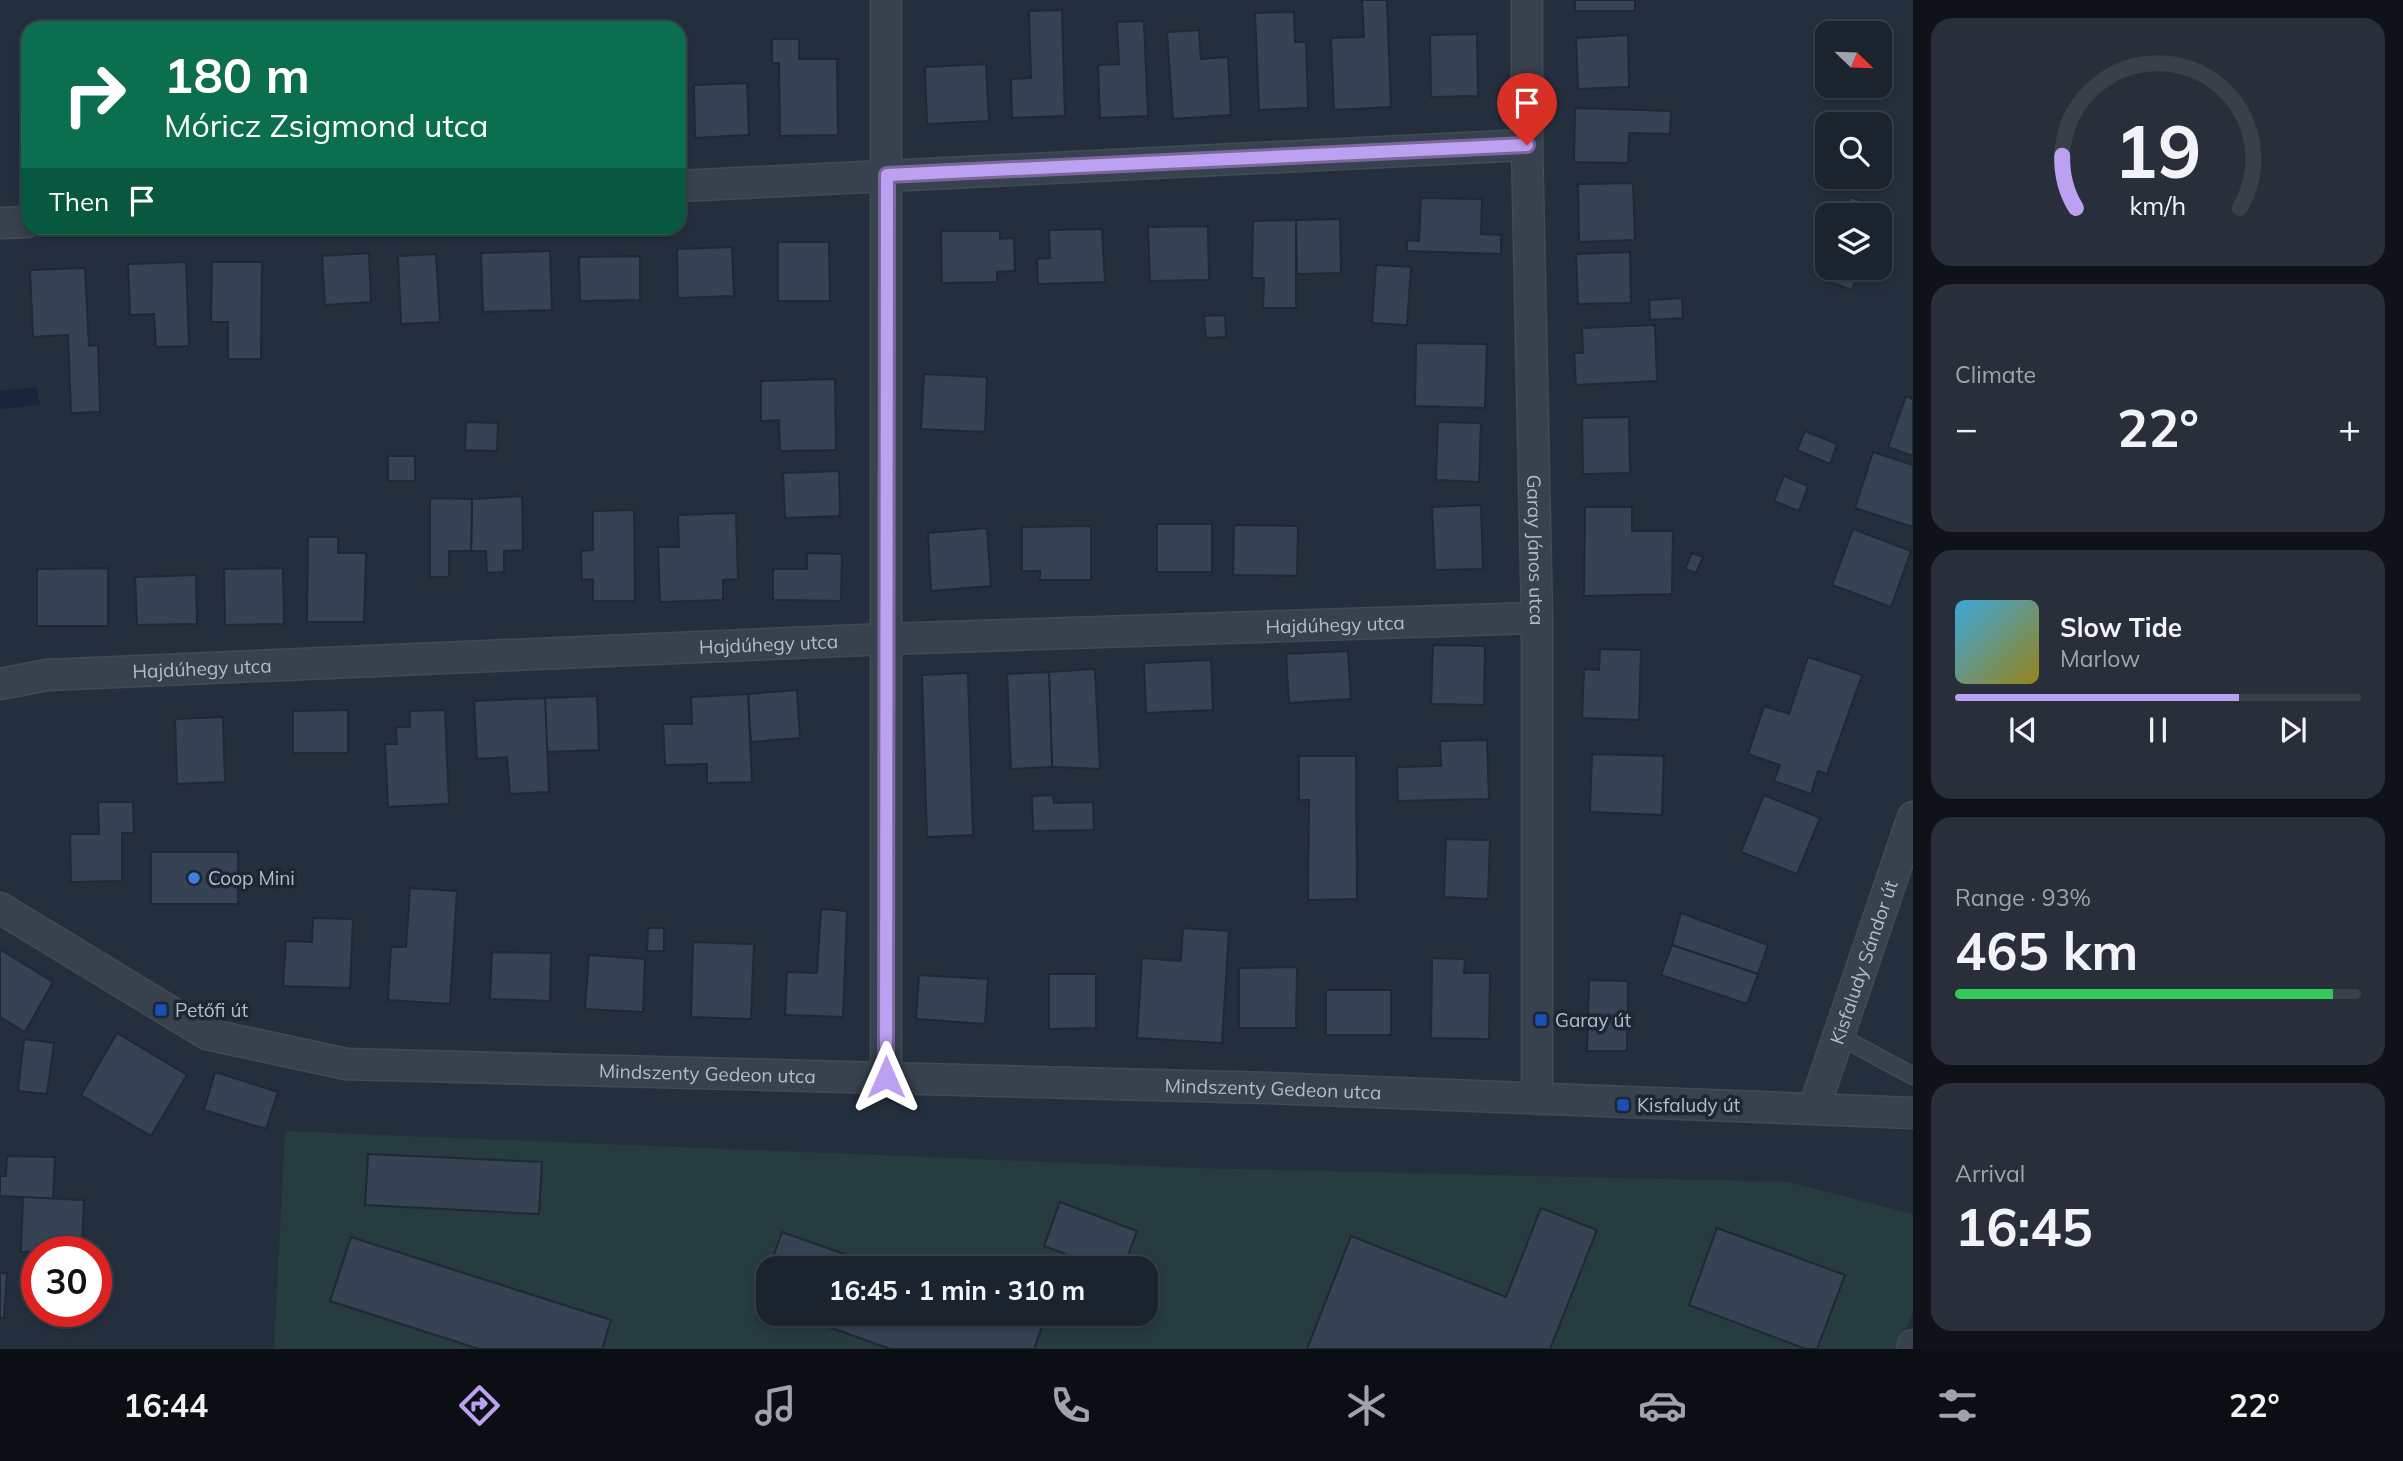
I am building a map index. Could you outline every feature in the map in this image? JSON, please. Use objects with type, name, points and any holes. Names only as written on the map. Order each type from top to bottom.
[{"type":"street","points":[[886,0],[886,1077]]},
{"type":"street","name":"Garay János utca","points":[[1527,0],[1527,145],[1537,618],[1537,1099]]},
{"type":"street","points":[[686,186],[1527,145]]},
{"type":"street","points":[[0,223],[21,222]]},
{"type":"street","name":"Hajdúhegy utca","points":[[0,684],[47,675],[886,639],[1537,618]]},
{"type":"street","name":"Kisfaludy Sándor út","points":[[1814,1108],[1913,817]]},
{"type":"street","name":"Mindszenty Gedeon utca","points":[[0,908],[207,1034],[346,1064],[1269,1088],[1913,1113]]},
{"type":"lane","points":[[1839,1035],[1913,1076]]},
{"type":"green space","points":[[285,1131],[1197,1168],[1788,1182],[1913,1214],[1913,1311],[1898,1349],[274,1349]]},
{"type":"water","points":[[37,387],[40,405],[0,409],[0,391]]},
{"type":"building","points":[[1362,0],[1387,0],[1391,107],[1334,110],[1331,38],[1364,37]]},
{"type":"building","points":[[1575,0],[1635,0],[1635,11],[1575,11]]},
{"type":"building","points":[[1062,10],[1065,116],[1012,118],[1011,79],[1031,78],[1029,11]]},
{"type":"building","points":[[1294,12],[1295,42],[1306,42],[1308,108],[1259,110],[1255,13]]},
{"type":"building","points":[[1144,21],[1148,116],[1100,118],[1098,65],[1119,64],[1117,22]]},
{"type":"building","points":[[1199,30],[1201,59],[1228,57],[1231,115],[1173,119],[1167,32]]},
{"type":"building","points":[[1477,34],[1478,96],[1431,97],[1430,35]]},
{"type":"building","points":[[1628,35],[1629,87],[1578,89],[1576,38]]},
{"type":"building","points":[[772,39],[799,39],[799,59],[837,59],[838,135],[780,136],[779,63],[772,63]]},
{"type":"building","points":[[986,64],[989,121],[927,124],[925,67]]},
{"type":"building","points":[[747,83],[749,135],[695,138],[694,85]]},
{"type":"building","points":[[1575,108],[1671,111],[1670,134],[1629,133],[1628,163],[1574,162]]},
{"type":"building","points":[[19,114],[21,114],[21,175]]},
{"type":"building","points":[[1633,183],[1635,240],[1579,242],[1578,184]]},
{"type":"building","points":[[1850,197],[1869,203],[1848,203]]},
{"type":"building","points":[[1421,198],[1482,199],[1481,234],[1501,235],[1501,254],[1407,251],[1407,240],[1419,241]]},
{"type":"building","points":[[1340,219],[1341,273],[1297,274],[1296,220]]},
{"type":"building","points":[[1296,220],[1296,308],[1263,308],[1264,278],[1252,278],[1253,221]]},
{"type":"building","points":[[1208,226],[1209,280],[1150,281],[1148,227]]},
{"type":"building","points":[[1102,229],[1105,282],[1038,284],[1037,259],[1050,258],[1049,230]]},
{"type":"building","points":[[941,231],[1000,231],[1000,239],[1014,238],[1015,271],[997,272],[997,282],[942,283]]},
{"type":"building","points":[[778,242],[829,242],[830,301],[778,301]]},
{"type":"building","points":[[732,247],[734,296],[678,298],[677,249]]},
{"type":"building","points":[[550,251],[552,310],[483,312],[481,253]]},
{"type":"building","points":[[1630,252],[1631,303],[1578,304],[1576,254]]},
{"type":"building","points":[[369,253],[371,302],[325,305],[322,256]]},
{"type":"building","points":[[436,254],[440,322],[401,324],[398,256]]},
{"type":"building","points":[[640,256],[640,300],[580,301],[579,257]]},
{"type":"building","points":[[186,262],[189,346],[156,347],[154,314],[130,315],[128,264]]},
{"type":"building","points":[[212,262],[262,262],[261,359],[228,359],[228,322],[211,322]]},
{"type":"building","points":[[1376,265],[1411,267],[1407,325],[1372,323]]},
{"type":"building","points":[[85,268],[89,346],[98,345],[100,412],[71,413],[68,335],[33,337],[30,270]]},
{"type":"building","points":[[1824,280],[1856,280],[1852,290]]},
{"type":"building","points":[[1682,298],[1683,318],[1650,320],[1649,300]]},
{"type":"building","points":[[1225,315],[1226,337],[1206,338],[1204,316]]},
{"type":"building","points":[[1655,325],[1657,381],[1576,385],[1574,353],[1583,353],[1582,328]]},
{"type":"building","points":[[1416,343],[1487,344],[1485,408],[1415,406]]},
{"type":"building","points":[[924,374],[987,377],[985,432],[921,429]]},
{"type":"building","points":[[835,379],[836,450],[780,451],[779,420],[761,421],[761,381]]},
{"type":"building","points":[[1906,396],[1913,399],[1913,456],[1888,447]]},
{"type":"building","points":[[1629,417],[1630,473],[1583,474],[1582,418]]},
{"type":"building","points":[[466,422],[498,423],[497,451],[465,450]]},
{"type":"building","points":[[1438,422],[1481,423],[1479,482],[1436,480]]},
{"type":"building","points":[[1805,431],[1837,444],[1830,464],[1797,450]]},
{"type":"building","points":[[1873,452],[1913,465],[1913,527],[1855,508]]},
{"type":"building","points":[[388,456],[415,456],[415,481],[388,481]]},
{"type":"building","points":[[839,471],[840,516],[785,518],[783,473]]},
{"type":"building","points":[[1784,476],[1808,486],[1799,511],[1774,501]]},
{"type":"building","points":[[522,496],[523,550],[504,551],[504,572],[487,573],[486,551],[471,551],[472,499]]},
{"type":"building","points":[[430,498],[472,499],[471,551],[449,551],[449,577],[430,577]]},
{"type":"building","points":[[1481,505],[1483,569],[1435,570],[1432,507]]},
{"type":"building","points":[[1585,507],[1632,507],[1632,531],[1673,531],[1672,594],[1584,596]]},
{"type":"building","points":[[634,510],[635,601],[593,601],[593,579],[582,580],[581,551],[593,550],[593,511]]},
{"type":"building","points":[[736,513],[738,579],[723,580],[723,600],[660,602],[658,547],[679,547],[678,515]]},
{"type":"building","points":[[1157,524],[1212,524],[1212,572],[1157,572]]},
{"type":"building","points":[[1234,525],[1298,526],[1297,576],[1233,575]]},
{"type":"building","points":[[1091,526],[1091,580],[1040,580],[1040,571],[1022,571],[1022,527]]},
{"type":"building","points":[[987,528],[991,586],[931,591],[928,533]]},
{"type":"building","points":[[1853,529],[1911,551],[1891,607],[1832,585]]},
{"type":"building","points":[[308,537],[338,537],[338,553],[366,553],[364,622],[307,622]]},
{"type":"building","points":[[807,553],[842,554],[841,601],[773,600],[773,569],[807,569]]},
{"type":"building","points":[[1692,553],[1703,557],[1696,573],[1685,569]]},
{"type":"building","points":[[108,568],[108,626],[37,626],[37,569]]},
{"type":"building","points":[[283,568],[284,624],[225,625],[224,569]]},
{"type":"building","points":[[196,575],[197,624],[137,625],[135,577]]},
{"type":"building","points":[[1433,645],[1485,646],[1484,705],[1431,704]]},
{"type":"building","points":[[1600,649],[1641,650],[1639,720],[1582,718],[1584,669],[1599,670]]},
{"type":"building","points":[[1348,651],[1351,699],[1289,703],[1286,654]]},
{"type":"building","points":[[1808,657],[1862,675],[1827,774],[1818,771],[1811,794],[1774,781],[1780,765],[1748,754],[1764,706],[1789,714]]},
{"type":"building","points":[[1211,660],[1213,710],[1146,713],[1144,663]]},
{"type":"building","points":[[1095,669],[1100,769],[1052,767],[1049,672]]},
{"type":"building","points":[[1049,672],[1052,767],[1011,769],[1007,674]]},
{"type":"building","points":[[968,673],[973,835],[927,837],[922,675]]},
{"type":"building","points":[[797,690],[800,738],[751,742],[748,694]]},
{"type":"building","points":[[748,694],[752,782],[707,783],[707,764],[665,765],[663,724],[692,724],[691,697]]},
{"type":"building","points":[[597,696],[599,750],[546,752],[545,698]]},
{"type":"building","points":[[545,698],[549,792],[510,794],[507,757],[477,759],[474,701]]},
{"type":"building","points":[[348,710],[348,753],[293,753],[293,711]]},
{"type":"building","points":[[445,710],[449,804],[388,807],[385,744],[397,744],[396,727],[410,727],[410,711]]},
{"type":"building","points":[[223,717],[225,782],[177,784],[175,719]]},
{"type":"building","points":[[1487,740],[1489,799],[1398,801],[1397,767],[1441,766],[1440,741]]},
{"type":"building","points":[[1592,754],[1664,756],[1662,815],[1590,812]]},
{"type":"building","points":[[1299,756],[1356,756],[1357,899],[1308,900],[1309,800],[1299,800]]},
{"type":"building","points":[[1053,795],[1054,803],[1093,802],[1094,830],[1033,831],[1032,796]]},
{"type":"building","points":[[1764,795],[1820,818],[1797,874],[1741,852]]},
{"type":"building","points":[[98,802],[133,802],[134,833],[122,833],[122,881],[71,882],[70,834],[99,834]]},
{"type":"building","points":[[1446,839],[1490,840],[1488,899],[1444,897]]},
{"type":"building","name":"Coop Mini","points":[[151,852],[238,852],[238,904],[151,904]]},
{"type":"building","points":[[410,888],[457,891],[450,1004],[388,1000],[391,947],[406,947]]},
{"type":"building","points":[[821,909],[847,911],[843,1017],[785,1015],[787,972],[817,973]]},
{"type":"building","points":[[1681,913],[1768,945],[1758,974],[1672,945]]},
{"type":"building","points":[[313,918],[353,919],[350,988],[283,986],[286,941],[312,942]]},
{"type":"building","points":[[648,928],[664,928],[664,951],[647,951]]},
{"type":"building","points":[[1183,928],[1229,931],[1222,1043],[1137,1038],[1142,958],[1181,961]]},
{"type":"building","points":[[693,942],[754,944],[751,1019],[691,1017]]},
{"type":"building","points":[[1672,945],[1758,974],[1747,1004],[1661,975]]},
{"type":"building","points":[[0,949],[53,982],[25,1032],[0,1017]]},
{"type":"building","points":[[492,952],[551,953],[550,1001],[490,999]]},
{"type":"building","points":[[589,955],[645,959],[643,1012],[585,1009]]},
{"type":"building","points":[[1432,958],[1465,959],[1464,973],[1490,973],[1489,1039],[1431,1038]]},
{"type":"building","points":[[1297,967],[1296,1028],[1239,1028],[1239,968]]},
{"type":"building","points":[[1049,974],[1096,974],[1096,1028],[1049,1029]]},
{"type":"building","points":[[919,975],[988,979],[985,1024],[916,1019]]},
{"type":"building","points":[[1589,980],[1628,981],[1627,1051],[1587,1051]]},
{"type":"building","points":[[1326,990],[1391,990],[1391,1035],[1326,1035]]},
{"type":"building","points":[[117,1033],[187,1075],[151,1136],[81,1095]]},
{"type":"building","points":[[24,1039],[54,1043],[47,1094],[18,1091]]},
{"type":"building","points":[[215,1072],[278,1092],[266,1129],[204,1110]]},
{"type":"building","points":[[368,1154],[542,1162],[539,1214],[365,1205]]},
{"type":"building","points":[[7,1156],[55,1157],[53,1199],[0,1196],[0,1176],[6,1176]]},
{"type":"building","points":[[23,1197],[84,1200],[83,1236],[22,1236]]},
{"type":"building","points":[[1060,1202],[1137,1231],[1128,1256],[1071,1256],[1044,1246]]},
{"type":"building","points":[[1541,1208],[1597,1230],[1550,1349],[1307,1349],[1351,1236],[1506,1297]]},
{"type":"building","points":[[1717,1228],[1845,1275],[1817,1349],[1806,1349],[1689,1305]]},
{"type":"building","points":[[782,1232],[849,1256],[774,1256]]},
{"type":"building","points":[[351,1237],[611,1320],[602,1349],[479,1349],[330,1301]]},
{"type":"building","points":[[0,1273],[7,1273],[4,1318],[0,1318]]},
{"type":"building","points":[[826,1326],[1042,1326],[1034,1349],[890,1349]]},
{"type":"place","name":"Coop Mini","points":[[194,878]]},
{"type":"place","name":"Petőfi út","points":[[161,1010]]},
{"type":"place","name":"Garay út","points":[[1541,1020]]},
{"type":"place","name":"Kisfaludy út","points":[[1623,1105]]},
{"type":"route","points":[[886,1077],[887,175],[1527,145]]}]
